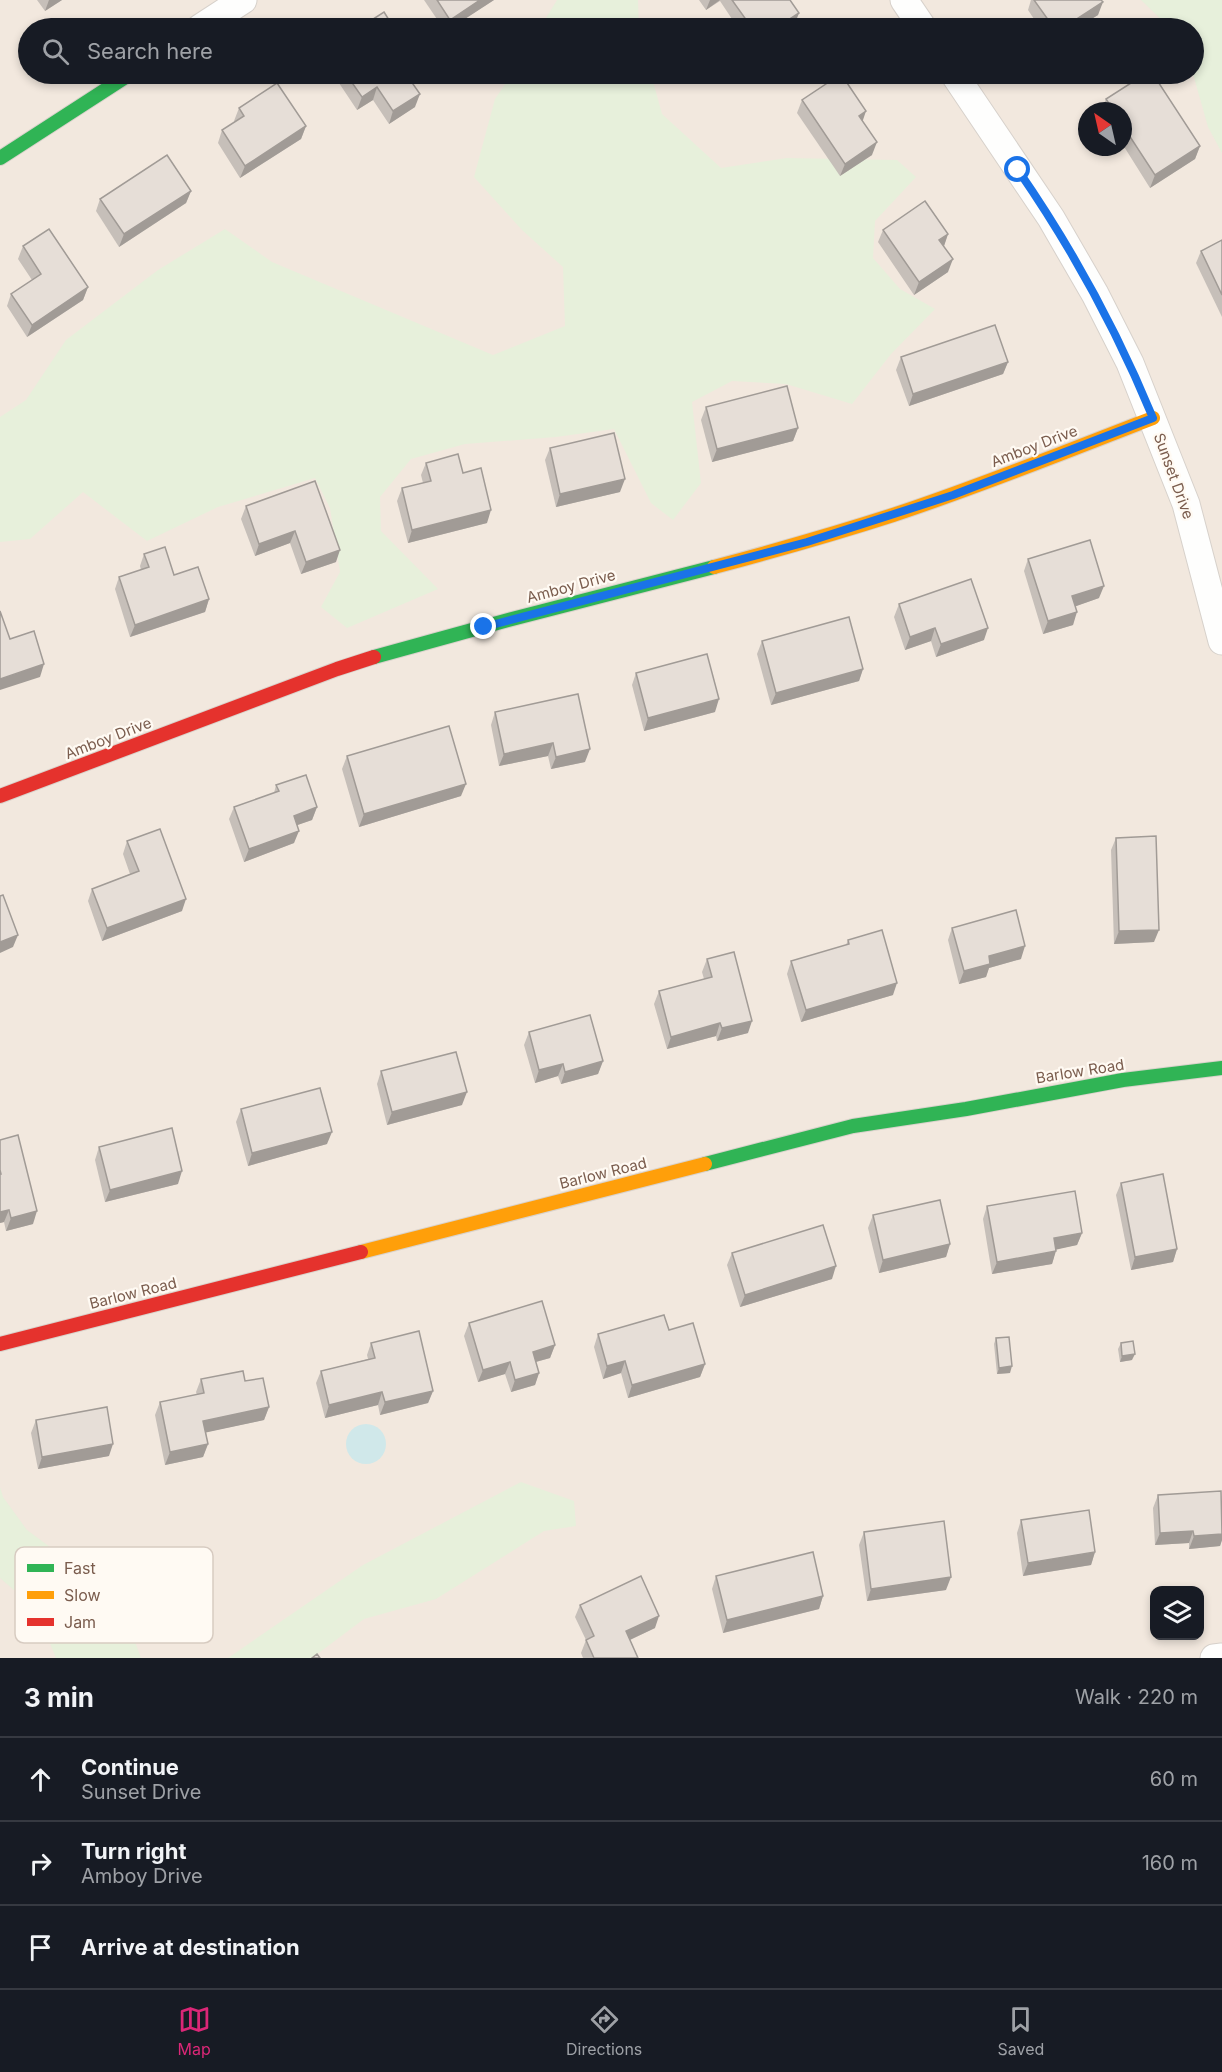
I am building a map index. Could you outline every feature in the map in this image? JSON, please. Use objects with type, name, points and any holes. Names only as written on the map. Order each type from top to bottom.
[{"type":"street","points":[[215,18],[243,0]]},
{"type":"street","points":[[904,0],[917,18]]},
{"type":"street","points":[[0,158],[115,84]]},
{"type":"street","name":"Sunset Drive","points":[[961,84],[1051,218],[1095,294],[1130,363],[1186,504],[1222,641]]},
{"type":"street","name":"Amboy Drive","points":[[0,796],[337,669],[497,623],[807,542],[953,495],[1153,418]]},
{"type":"street","name":"Barlow Road","points":[[0,1344],[853,1125],[966,1109],[1124,1080],[1222,1068]]},
{"type":"street","points":[[1214,1658],[1222,1657]]},
{"type":"shaded area","points":[[0,0],[1222,0],[1222,1658],[0,1658]]},
{"type":"green space","points":[[557,0],[638,0],[639,18],[546,18]]},
{"type":"green space","points":[[1141,0],[1222,0],[1222,153],[1208,127],[1196,84],[1204,84],[1204,18],[1160,18]]},
{"type":"green space","points":[[505,84],[654,84],[662,114],[721,168],[787,158],[897,160],[916,177],[875,221],[873,258],[900,289],[935,309],[891,354],[852,404],[786,384],[732,381],[692,402],[701,483],[673,520],[651,503],[614,429],[556,437],[465,444],[411,459],[380,497],[381,531],[438,589],[347,628],[321,607],[340,572],[330,508],[315,478],[218,507],[147,541],[83,492],[30,539],[0,542],[0,417],[26,400],[66,340],[158,270],[225,229],[272,262],[493,355],[565,326],[563,267],[522,230],[474,177],[495,99]]},
{"type":"green space","points":[[521,1482],[574,1501],[576,1526],[544,1531],[436,1599],[364,1619],[312,1658],[228,1658],[363,1565]]},
{"type":"green space","points":[[0,1487],[3,1497],[27,1530],[50,1547],[15,1547],[15,1591],[0,1578]]},
{"type":"green space","points":[[50,1643],[135,1643],[141,1658],[56,1658]]},
{"type":"water","points":[[366,1424],[380,1430],[386,1444],[380,1458],[366,1464],[352,1458],[346,1444],[352,1430]]},
{"type":"building","points":[[437,0],[480,0],[453,18],[449,18]]},
{"type":"building","points":[[732,0],[790,0],[799,13],[791,18],[745,18]]},
{"type":"building","points":[[1034,0],[1101,0],[1103,2],[1078,18],[1047,18]]},
{"type":"building","points":[[384,12],[388,18],[375,18]]},
{"type":"building","points":[[278,84],[306,126],[245,166],[222,130],[244,116],[239,108]]},
{"type":"building","points":[[353,84],[413,84],[420,94],[393,111],[377,87],[362,97]]},
{"type":"building","points":[[826,84],[848,84],[866,111],[859,116],[877,142],[845,164],[802,100]]},
{"type":"building","points":[[1129,84],[1160,84],[1200,146],[1155,175],[1132,140],[1132,102],[1108,102],[1106,99]]},
{"type":"building","points":[[167,155],[191,191],[124,234],[100,199]]},
{"type":"building","points":[[925,201],[948,234],[939,240],[953,259],[919,282],[883,230]]},
{"type":"building","points":[[49,229],[88,287],[32,325],[11,294],[41,274],[23,246]]},
{"type":"building","points":[[1222,240],[1222,295],[1201,251]]},
{"type":"building","points":[[995,325],[1008,362],[913,394],[901,357]]},
{"type":"building","points":[[787,386],[798,428],[717,449],[706,407]]},
{"type":"building","points":[[614,433],[625,479],[560,494],[550,448]]},
{"type":"building","points":[[458,454],[463,473],[481,468],[491,510],[412,530],[402,488],[431,481],[426,463]]},
{"type":"building","points":[[315,481],[340,550],[306,562],[295,531],[259,544],[246,506]]},
{"type":"building","points":[[1090,540],[1104,586],[1072,596],[1077,612],[1048,621],[1028,559]]},
{"type":"building","points":[[165,547],[174,575],[198,567],[209,599],[135,625],[119,577],[149,567],[144,554]]},
{"type":"building","points":[[971,579],[988,628],[941,644],[935,628],[910,637],[899,604]]},
{"type":"building","points":[[0,611],[10,639],[34,631],[44,664],[0,679]]},
{"type":"building","points":[[849,617],[863,669],[776,693],[762,641]]},
{"type":"building","points":[[707,654],[719,699],[648,718],[636,673]]},
{"type":"building","points":[[578,694],[590,749],[556,757],[553,743],[504,754],[495,712]]},
{"type":"building","points":[[449,726],[466,784],[364,814],[347,756]]},
{"type":"building","points":[[306,775],[317,807],[294,816],[299,831],[249,849],[234,807],[279,791],[276,785]]},
{"type":"building","points":[[160,829],[186,899],[107,928],[92,889],[139,871],[127,841]]},
{"type":"building","points":[[1156,836],[1159,930],[1119,931],[1116,838]]},
{"type":"building","points":[[3,895],[18,935],[0,942],[0,896]]},
{"type":"building","points":[[1016,910],[1025,946],[989,956],[990,964],[964,971],[952,928]]},
{"type":"building","points":[[882,930],[897,983],[806,1010],[791,961],[849,944],[848,940]]},
{"type":"building","points":[[734,952],[752,1021],[722,1028],[720,1023],[671,1037],[659,991],[712,977],[707,959]]},
{"type":"building","points":[[590,1015],[603,1061],[565,1072],[563,1064],[539,1070],[529,1032]]},
{"type":"building","points":[[456,1052],[467,1092],[392,1112],[381,1071]]},
{"type":"building","points":[[320,1088],[332,1132],[252,1153],[241,1109]]},
{"type":"building","points":[[172,1128],[182,1171],[110,1190],[99,1147]]},
{"type":"building","points":[[18,1135],[37,1211],[11,1218],[9,1210],[0,1212],[0,1140]]},
{"type":"building","points":[[1163,1174],[1177,1249],[1135,1257],[1121,1183]]},
{"type":"building","points":[[1075,1191],[1082,1233],[1054,1238],[1056,1251],[997,1262],[987,1206]]},
{"type":"building","points":[[940,1200],[950,1244],[883,1260],[873,1215]]},
{"type":"building","points":[[823,1225],[836,1266],[745,1295],[732,1253]]},
{"type":"building","points":[[542,1301],[555,1345],[533,1352],[539,1373],[515,1380],[510,1362],[483,1370],[469,1323]]},
{"type":"building","points":[[664,1315],[669,1330],[693,1323],[705,1364],[632,1385],[625,1361],[607,1366],[598,1334]]},
{"type":"building","points":[[419,1331],[433,1391],[385,1402],[382,1392],[329,1405],[321,1371],[375,1358],[371,1343]]},
{"type":"building","points":[[1009,1337],[1012,1366],[999,1368],[996,1338]]},
{"type":"building","points":[[1133,1341],[1135,1354],[1122,1356],[1121,1343]]},
{"type":"building","points":[[243,1371],[245,1381],[263,1378],[269,1407],[203,1421],[208,1444],[170,1452],[160,1402],[204,1393],[201,1379]]},
{"type":"building","points":[[107,1407],[113,1444],[42,1457],[36,1420]]},
{"type":"building","points":[[1221,1491],[1222,1534],[1194,1536],[1193,1531],[1160,1533],[1158,1495]]},
{"type":"building","points":[[1089,1510],[1095,1552],[1028,1563],[1021,1520]]},
{"type":"building","points":[[944,1521],[951,1577],[871,1589],[864,1532]]},
{"type":"building","points":[[813,1552],[823,1596],[727,1620],[716,1576]]},
{"type":"building","points":[[641,1576],[659,1616],[626,1631],[638,1658],[594,1658],[586,1640],[594,1636],[580,1605]]},
{"type":"traffic: fast","points":[[0,158],[115,84]]},
{"type":"traffic: fast","points":[[374,657],[714,567]]},
{"type":"traffic: fast","points":[[705,1164],[853,1126],[966,1109],[1123,1080],[1222,1068]]},
{"type":"traffic: slow","points":[[714,567],[826,536],[926,504],[1153,418]]},
{"type":"traffic: slow","points":[[361,1252],[705,1164]]},
{"type":"traffic: jam","points":[[0,796],[374,657]]},
{"type":"traffic: jam","points":[[0,1344],[361,1252]]},
{"type":"route","points":[[484,627],[807,542],[953,495],[1153,418],[1130,363],[1095,294],[1051,218],[1018,170]]}]
